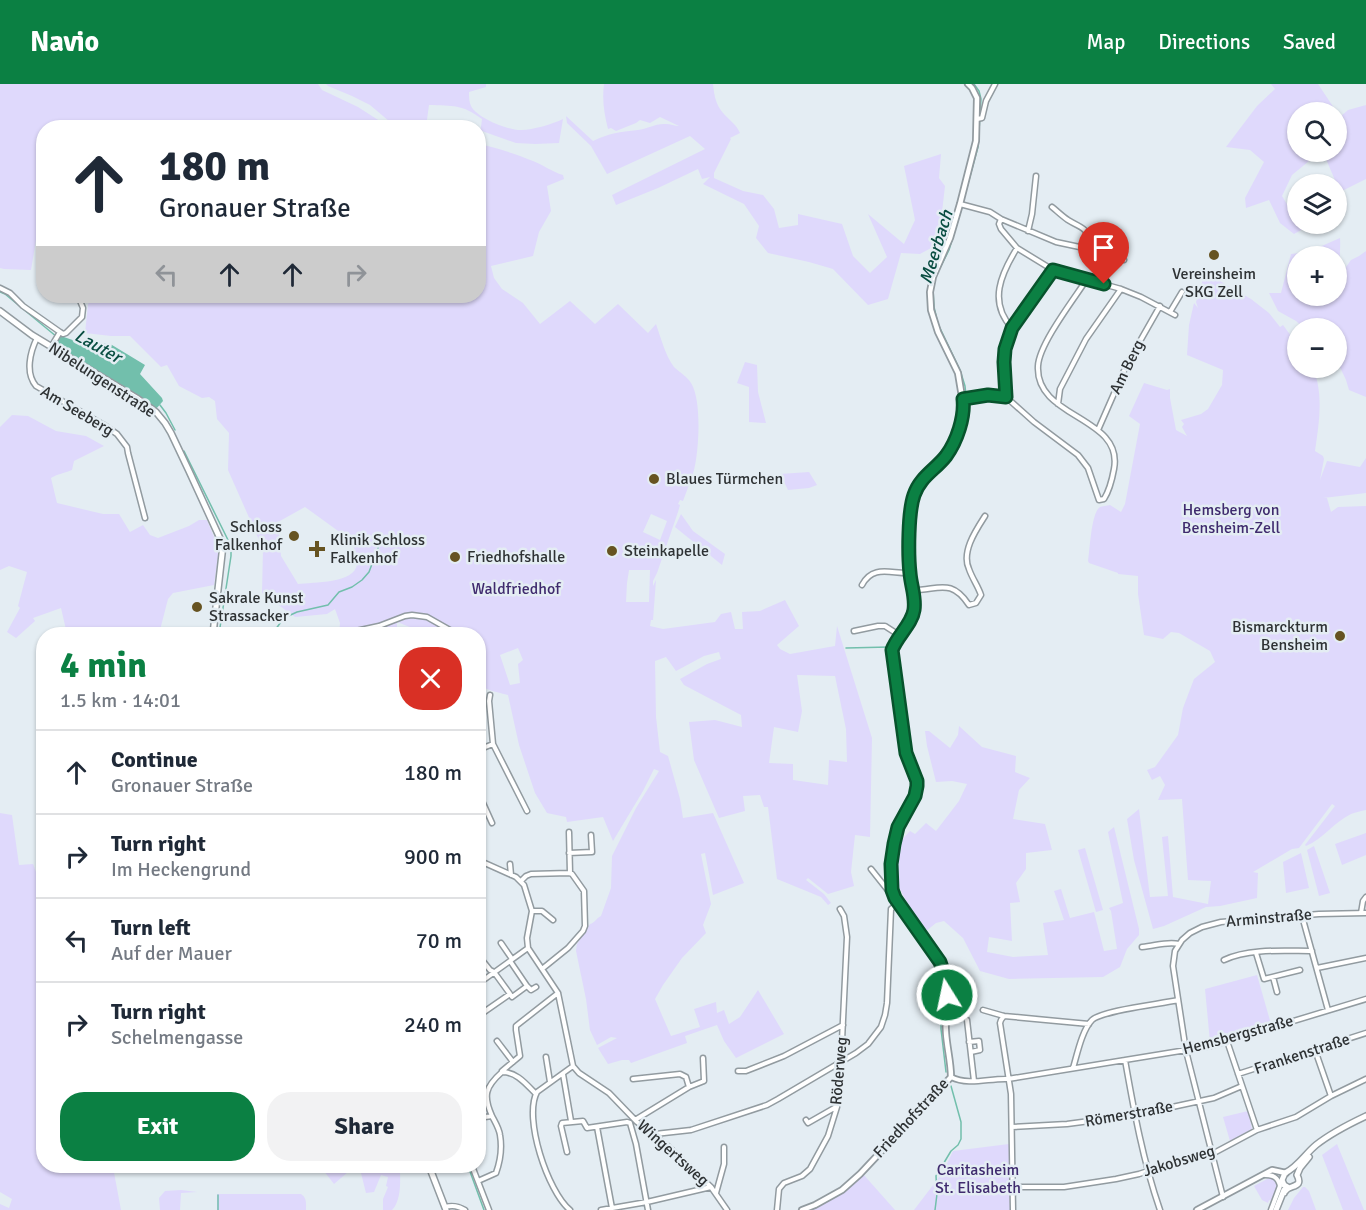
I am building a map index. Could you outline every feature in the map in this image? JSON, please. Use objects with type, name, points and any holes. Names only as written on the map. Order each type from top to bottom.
[{"type":"main road","name":"Nibelungenstraße","points":[[0,311],[37,338],[52,344],[138,399],[156,412],[171,433],[223,545],[214,627]]},
{"type":"main road","points":[[1276,1210],[1284,1193],[1284,1175],[1294,1169],[1314,1147],[1366,1116]]},
{"type":"main road","points":[[1285,1184],[1294,1187],[1298,1184],[1298,1170],[1328,1137]]},
{"type":"main road","points":[[1288,1172],[1297,1175]]},
{"type":"main road","points":[[432,1173],[445,1208]]},
{"type":"street","points":[[654,1134],[691,1130],[768,1105],[868,1044],[878,1032],[883,1021],[887,1003],[891,909],[898,903],[892,890],[891,864],[898,827],[915,796],[917,786],[906,753],[892,649],[914,614],[915,601],[910,573],[909,535],[913,498],[921,480],[947,454],[963,418],[966,399],[958,373],[938,332],[931,310],[930,292],[933,277],[962,204],[976,141],[979,119],[977,98],[968,84]]},
{"type":"street","points":[[979,119],[995,84]]},
{"type":"street","points":[[1028,231],[1036,176]]},
{"type":"street","points":[[962,204],[990,212],[1001,219],[1056,242],[1103,252],[1124,260]]},
{"type":"street","points":[[1052,207],[1087,231],[1089,249]]},
{"type":"street","points":[[1001,219],[999,224],[1001,229],[1017,248],[1053,270],[1121,289],[1172,313],[1182,292]]},
{"type":"street","points":[[1012,328],[1000,310],[998,298],[1005,267],[1017,248]]},
{"type":"street","points":[[1006,397],[1005,349],[1012,328],[1053,270]]},
{"type":"street","points":[[966,399],[988,395],[1006,397],[1034,422],[1078,455],[1088,468],[1099,500],[1104,500],[1116,461],[1114,450],[1098,430],[1050,398],[1042,387],[1038,373],[1040,356],[1046,341],[1087,279]]},
{"type":"street","points":[[0,288],[10,293],[23,306],[63,334],[82,317],[81,303]]},
{"type":"street","points":[[1058,404],[1060,389],[1086,339],[1121,289]]},
{"type":"street","name":"Am Berg","points":[[1098,430],[1127,364],[1160,306]]},
{"type":"street","points":[[52,344],[60,333]]},
{"type":"street","name":"Am Seeberg","points":[[37,338],[29,372],[33,383],[104,425],[120,438],[129,453],[145,518]]},
{"type":"street","points":[[913,590],[941,586],[960,593],[969,605],[976,603],[981,595],[968,568],[966,557],[970,544],[985,516]]},
{"type":"street","points":[[862,585],[876,572],[910,573]]},
{"type":"street","points":[[374,627],[412,615],[426,617],[444,627]]},
{"type":"street","points":[[854,631],[885,626],[900,635]]},
{"type":"street","points":[[490,695],[493,744],[526,811]]},
{"type":"street","points":[[486,747],[493,744]]},
{"type":"street","points":[[486,810],[492,823]]},
{"type":"street","points":[[542,969],[568,948],[585,927],[584,891],[570,873],[569,832]]},
{"type":"street","points":[[569,853],[592,852],[591,836]]},
{"type":"street","points":[[486,864],[521,881],[532,911],[526,938],[528,948],[558,993],[573,1066],[539,1090],[534,1101],[532,1118],[540,1156],[560,1200],[570,1210]]},
{"type":"street","points":[[510,864],[511,875]]},
{"type":"street","name":"Friedhofstraße","points":[[802,1210],[842,1190],[860,1174],[951,1077],[945,1026],[947,984],[940,962],[871,869]]},
{"type":"street","points":[[521,881],[531,874],[570,873]]},
{"type":"street","points":[[1364,913],[1363,902],[1366,897]]},
{"type":"street","name":"Röderweg","points":[[777,1210],[778,1189],[784,1183],[804,1175],[810,1169],[828,1136],[837,1107],[847,937],[844,916],[840,909]]},
{"type":"street","points":[[532,911],[542,911],[553,920]]},
{"type":"street","name":"Arminstraße","points":[[1179,944],[1190,933],[1211,924],[1302,915],[1364,913]]},
{"type":"street","points":[[1302,915],[1328,1010]]},
{"type":"street","points":[[501,943],[527,986],[531,990],[536,987]]},
{"type":"street","points":[[1143,947],[1167,943],[1179,944],[1172,961],[1185,1051],[1223,1197]]},
{"type":"street","points":[[486,978],[528,948]]},
{"type":"street","points":[[1224,960],[1233,956],[1256,953],[1312,951]]},
{"type":"street","points":[[1256,953],[1264,979],[1300,969]]},
{"type":"street","points":[[1317,968],[1366,958]]},
{"type":"street","points":[[486,965],[512,997],[527,986]]},
{"type":"street","points":[[1273,977],[1277,992]]},
{"type":"street","points":[[478,1181],[496,1173],[500,1156],[500,1134],[487,1106],[489,1084],[520,1056],[516,1026],[558,993]]},
{"type":"street","points":[[486,1011],[510,994]]},
{"type":"street","name":"Hemsbergstraße","points":[[951,1077],[974,1081],[1008,1079],[1185,1051],[1211,1046],[1366,999]]},
{"type":"street","points":[[1073,1068],[1084,1035],[1093,1019],[1110,1013],[1178,1000]]},
{"type":"street","points":[[983,1010],[1004,1016],[1089,1024]]},
{"type":"street","points":[[1004,1016],[1000,1023],[1011,1094],[1013,1210]]},
{"type":"street","points":[[967,1020],[974,1081]]},
{"type":"street","points":[[738,1071],[746,1071],[784,1056],[843,1025]]},
{"type":"street","name":"Frankenstraße","points":[[1238,1074],[1366,1033]]},
{"type":"street","points":[[497,1041],[513,1062]]},
{"type":"street","points":[[969,1042],[979,1041],[980,1050],[971,1052]]},
{"type":"street","points":[[1227,1041],[1257,1130]]},
{"type":"street","points":[[1315,1050],[1331,1096]]},
{"type":"street","points":[[546,1058],[550,1082]]},
{"type":"street","points":[[635,1120],[689,1087],[704,1081],[703,1058]]},
{"type":"street","points":[[1125,1060],[1147,1171],[1160,1210]]},
{"type":"street","name":"Wingertsweg","points":[[573,1066],[615,1099],[635,1120],[654,1134],[711,1187],[727,1210]]},
{"type":"street","points":[[501,1072],[517,1076],[536,1094]]},
{"type":"street","points":[[563,1074],[571,1121]]},
{"type":"street","points":[[633,1079],[681,1074],[686,1077],[689,1087]]},
{"type":"street","name":"Jakobsweg","points":[[1014,1187],[1064,1187],[1116,1179],[1181,1160],[1212,1154],[1257,1130],[1296,1117],[1366,1079]]},
{"type":"street","name":"Römerstraße","points":[[1012,1127],[1067,1124],[1135,1115],[1214,1098],[1242,1086]]},
{"type":"street","points":[[806,1120],[808,1123],[837,1107]]},
{"type":"street","points":[[486,1117],[491,1115]]},
{"type":"street","points":[[567,1152],[561,1124],[583,1121],[587,1128],[630,1123],[635,1137],[648,1210]]},
{"type":"street","points":[[597,1127],[612,1209]]},
{"type":"street","points":[[716,1194],[724,1164],[724,1147]]},
{"type":"street","points":[[1197,1210],[1272,1170],[1288,1172]]},
{"type":"street","points":[[1268,1172],[1278,1174],[1285,1184]]},
{"type":"street","points":[[475,1173],[489,1210]]},
{"type":"street","points":[[1261,1175],[1272,1175],[1279,1182],[1278,1194],[1271,1210]]},
{"type":"street","points":[[601,1210],[711,1187]]},
{"type":"street","points":[[445,1208],[452,1206],[465,1210]]},
{"type":"green space","points":[[0,84],[318,84],[322,90],[358,107],[378,120],[36,120],[36,240],[31,270],[0,268]]},
{"type":"green space","points":[[326,84],[486,84],[486,87],[469,92],[469,101],[474,111],[494,123],[516,130],[537,128],[563,119],[559,143],[516,143],[486,132],[486,120],[482,120],[463,108],[451,106],[429,105],[427,120],[388,120],[370,105]]},
{"type":"green space","points":[[604,84],[713,84],[718,106],[740,133],[730,138],[714,173],[714,178],[743,191],[763,195],[774,209],[779,228],[798,225],[798,214],[842,224],[853,256],[870,273],[887,257],[868,214],[904,244],[915,220],[904,166],[941,154],[939,178],[945,186],[941,221],[931,248],[920,254],[901,253],[888,299],[868,305],[833,269],[768,253],[756,238],[759,226],[744,204],[703,184],[710,177],[702,179],[698,169],[616,205],[612,195],[705,149],[690,136],[607,174],[591,146],[567,123],[566,116],[593,141],[615,133],[659,124],[679,126],[660,117],[650,123],[640,120],[616,131],[608,129],[603,96]]},
{"type":"green space","points":[[1271,84],[1318,84],[1330,102],[1287,102],[1287,162],[1308,162],[1293,174],[1287,174],[1287,186],[1282,196],[1287,204],[1287,228],[1280,223],[1269,200],[1246,208],[1245,198],[1264,162],[1250,150],[1226,147],[1257,106],[1275,89]]},
{"type":"green space","points":[[1366,105],[1366,179],[1347,188],[1347,174],[1332,174],[1327,162],[1347,162],[1347,111]]},
{"type":"green space","name":"Waldfriedhof","points":[[486,146],[506,151],[563,175],[564,179],[547,186],[551,211],[539,232],[533,256],[491,266],[494,278],[502,289],[523,303],[540,324],[570,301],[595,324],[618,304],[648,333],[656,324],[671,362],[689,381],[697,401],[696,461],[683,501],[680,500],[678,504],[680,505],[678,512],[653,581],[653,586],[656,580],[653,620],[650,626],[663,629],[715,622],[721,614],[731,612],[735,629],[743,629],[742,612],[760,611],[785,600],[799,626],[777,645],[790,654],[835,646],[837,626],[872,738],[870,837],[855,835],[851,872],[854,886],[828,894],[808,878],[806,880],[824,894],[831,903],[828,905],[821,897],[777,879],[768,807],[764,807],[760,795],[743,796],[745,811],[719,818],[694,760],[689,722],[715,720],[742,727],[741,715],[684,685],[680,679],[721,659],[719,652],[704,656],[676,671],[666,657],[655,661],[656,717],[660,752],[668,756],[683,818],[713,813],[744,883],[713,895],[705,853],[701,854],[711,904],[703,925],[706,933],[682,958],[655,999],[671,1036],[700,1027],[694,1009],[716,1002],[717,1013],[724,1010],[729,1024],[740,1017],[758,990],[784,1034],[736,1058],[724,1041],[717,1025],[685,1036],[687,1043],[631,1063],[629,1060],[622,1060],[608,1064],[598,1048],[617,1038],[611,1037],[597,1045],[590,1030],[576,951],[577,944],[590,924],[601,916],[611,888],[612,856],[636,808],[659,771],[654,769],[613,841],[603,817],[567,822],[566,817],[547,813],[535,793],[519,745],[508,695],[486,689],[486,627],[410,627],[397,622],[397,627],[340,627],[335,609],[327,614],[295,617],[262,593],[263,549],[228,470],[229,433],[217,419],[215,401],[209,397],[202,398],[179,386],[167,365],[161,367],[130,336],[85,333],[89,303],[486,303]],"holes":[[[305,507],[352,541],[357,562],[355,571],[341,579],[298,584],[281,556],[278,522]],[[651,514],[667,521],[660,540],[643,532]],[[629,570],[650,570],[649,602],[626,602]],[[518,648],[523,660],[518,664],[520,683],[510,685],[500,655]],[[797,675],[835,676],[846,729],[847,762],[829,760],[828,785],[793,780],[793,764],[769,763],[774,727],[798,732],[802,711]]]},
{"type":"green space","points":[[1340,238],[1340,246],[1322,246]]},
{"type":"green space","points":[[1366,251],[1366,397],[1349,390],[1345,378],[1347,378],[1347,318],[1291,318],[1278,311],[1269,293],[1281,293],[1287,270],[1287,306],[1347,306],[1347,266],[1351,260]]},
{"type":"green space","name":"Hemsberg von Bensheim-Zell","points":[[1203,279],[1220,281],[1251,299],[1269,313],[1280,327],[1283,325],[1287,330],[1287,378],[1316,378],[1319,388],[1319,420],[1315,451],[1324,459],[1320,480],[1327,461],[1360,467],[1366,458],[1366,493],[1323,498],[1327,498],[1331,512],[1338,507],[1366,506],[1366,810],[1345,817],[1306,846],[1335,806],[1332,804],[1299,848],[1292,849],[1253,872],[1258,873],[1257,898],[1206,907],[1153,929],[1134,860],[1127,819],[1139,809],[1150,897],[1168,896],[1162,837],[1168,836],[1173,897],[1208,904],[1211,881],[1188,880],[1182,799],[1158,800],[1165,785],[1160,776],[1152,780],[1147,770],[1155,767],[1178,735],[1183,708],[1194,679],[1215,662],[1210,651],[1179,633],[1171,632],[1163,639],[1144,635],[1138,594],[1138,576],[1118,574],[1088,561],[1097,511],[1100,507],[1110,505],[1121,512],[1125,504],[1140,424],[1129,416],[1144,383],[1170,389],[1176,430],[1187,436],[1181,420],[1201,414],[1208,409],[1222,385],[1223,370],[1187,355],[1189,325],[1194,303],[1198,308],[1196,302]]},
{"type":"green space","points":[[745,362],[757,365],[758,392],[766,423],[749,422],[749,387],[737,383]]},
{"type":"green space","points":[[12,415],[28,416],[56,431],[86,436],[104,446],[74,461],[72,470],[51,478],[57,503],[103,514],[119,514],[130,532],[143,525],[150,535],[158,538],[199,520],[207,520],[219,549],[214,585],[173,593],[168,599],[161,627],[65,627],[61,608],[33,618],[35,621],[16,638],[7,632],[20,608],[18,606],[27,572],[9,566],[0,570],[0,427]]},
{"type":"green space","points":[[809,472],[817,485],[788,490],[780,474]]},
{"type":"green space","points":[[681,514],[693,531],[725,554],[722,565],[675,527]]},
{"type":"green space","points":[[959,726],[982,747],[1016,756],[1015,772],[1030,778],[1019,790],[1013,819],[1045,824],[1052,850],[1026,853],[1026,869],[1016,883],[1020,902],[1010,903],[1012,941],[989,937],[987,952],[1013,957],[1048,955],[1043,923],[1064,920],[1054,891],[1061,889],[1070,918],[1094,912],[1104,951],[1117,949],[1109,908],[1123,903],[1108,832],[1114,827],[1139,929],[1139,935],[1127,949],[1120,967],[1103,977],[1009,979],[980,971],[963,938],[944,921],[936,923],[925,932],[897,883],[898,854],[901,841],[910,831],[915,834],[926,823],[936,831],[959,801],[967,784],[952,781],[936,782],[925,731],[929,731],[950,748],[958,735]]},
{"type":"green space","points":[[0,813],[12,815],[19,865],[33,864],[36,872],[36,1173],[114,1173],[121,1210],[0,1210],[0,1204],[9,1208],[12,1199],[0,1192]]},
{"type":"green space","points":[[1366,833],[1366,855],[1342,865],[1335,844]]},
{"type":"green space","points":[[1314,846],[1330,893],[1319,896],[1307,850]]},
{"type":"green space","points":[[1085,848],[1103,910],[1096,912],[1078,850]]},
{"type":"green space","points":[[1301,853],[1309,888],[1286,893],[1283,862]]},
{"type":"green space","points":[[1257,975],[1271,1024],[1210,1042],[1205,989]]},
{"type":"green space","points":[[1248,1111],[1252,1129],[1230,1141],[1223,1117]]},
{"type":"green space","name":"Caritasheim St. Elisabeth","points":[[1009,1144],[1010,1210],[914,1210],[943,1172],[953,1151]]},
{"type":"green space","points":[[1337,1144],[1364,1210],[1343,1210],[1322,1155]]},
{"type":"green space","points":[[325,1173],[347,1173],[334,1184]]},
{"type":"green space","points":[[361,1173],[400,1173],[399,1195],[392,1210],[383,1210],[388,1177],[381,1175],[374,1192],[366,1193]]},
{"type":"green space","points":[[863,1174],[895,1210],[809,1210],[841,1193]]},
{"type":"green space","points":[[1273,1178],[1277,1186],[1272,1201],[1269,1200],[1268,1203],[1262,1200],[1254,1186]]},
{"type":"green space","points":[[1303,1187],[1309,1191],[1316,1210],[1288,1210],[1294,1198]]},
{"type":"green space","points":[[165,1191],[197,1192],[181,1193],[180,1210],[160,1210],[159,1198]]},
{"type":"green space","points":[[217,1194],[301,1194],[305,1199],[306,1210],[217,1210]]},
{"type":"water","points":[[61,336],[87,345],[101,343],[112,345],[145,365],[140,374],[163,401],[156,409],[56,343]]},
{"type":"waterway","name":"Meerbach","points":[[963,202],[978,147],[981,99],[974,84]]},
{"type":"waterway","name":"Meerbach","points":[[935,278],[949,250],[962,207]]},
{"type":"waterway","name":"Meerbach","points":[[915,506],[920,488],[951,454],[968,416],[965,386],[960,370],[938,324],[933,289]]},
{"type":"waterway","name":"Lauter","points":[[0,292],[57,337]]},
{"type":"waterway","name":"Lauter","points":[[160,405],[175,430]]},
{"type":"waterway","name":"Lauter","points":[[184,451],[231,546],[220,627]]},
{"type":"waterway","points":[[277,627],[284,618],[297,612],[328,605],[339,592],[362,580],[369,572],[378,548]]},
{"type":"waterway","name":"Meerbach","points":[[913,551],[916,587]]},
{"type":"waterway","name":"Meerbach","points":[[905,631],[910,631],[919,616],[918,594]]},
{"type":"waterway","points":[[846,648],[889,647]]},
{"type":"waterway","name":"Meerbach","points":[[897,660],[903,715]]},
{"type":"waterway","name":"Meerbach","points":[[899,833],[901,833],[897,851],[896,877],[900,895],[910,915],[933,948]]},
{"type":"waterway","name":"Meerbach","points":[[942,979],[941,1029],[946,1072]]},
{"type":"waterway","name":"Meerbach","points":[[935,1210],[936,1176],[961,1139],[961,1122],[951,1086]]},
{"type":"waterway","name":"Lauter","points":[[471,1173],[484,1210]]},
{"type":"waterway","points":[[218,1195],[218,1210]]},
{"type":"place","name":"Vereinsheim SKG Zell","points":[[1214,255]]},
{"type":"place","name":"Blaues Türmchen","points":[[654,479]]},
{"type":"place","name":"Schloss Falkenhof","points":[[294,536]]},
{"type":"place","name":"Klinik Schloss Falkenhof","points":[[317,549]]},
{"type":"place","name":"Steinkapelle","points":[[612,551]]},
{"type":"place","name":"Friedhofshalle","points":[[455,557]]},
{"type":"place","name":"Sakrale Kunst Strassacker","points":[[197,607]]},
{"type":"place","name":"Bismarckturm Bensheim","points":[[1340,636]]},
{"type":"route","points":[[947,995],[947,984],[940,962],[895,898],[892,890],[891,864],[898,827],[917,789],[917,781],[906,753],[892,650],[914,614],[915,601],[910,573],[909,535],[913,498],[921,480],[947,454],[963,418],[963,399],[988,395],[1006,397],[1005,349],[1012,328],[1053,270],[1104,284]]}]
